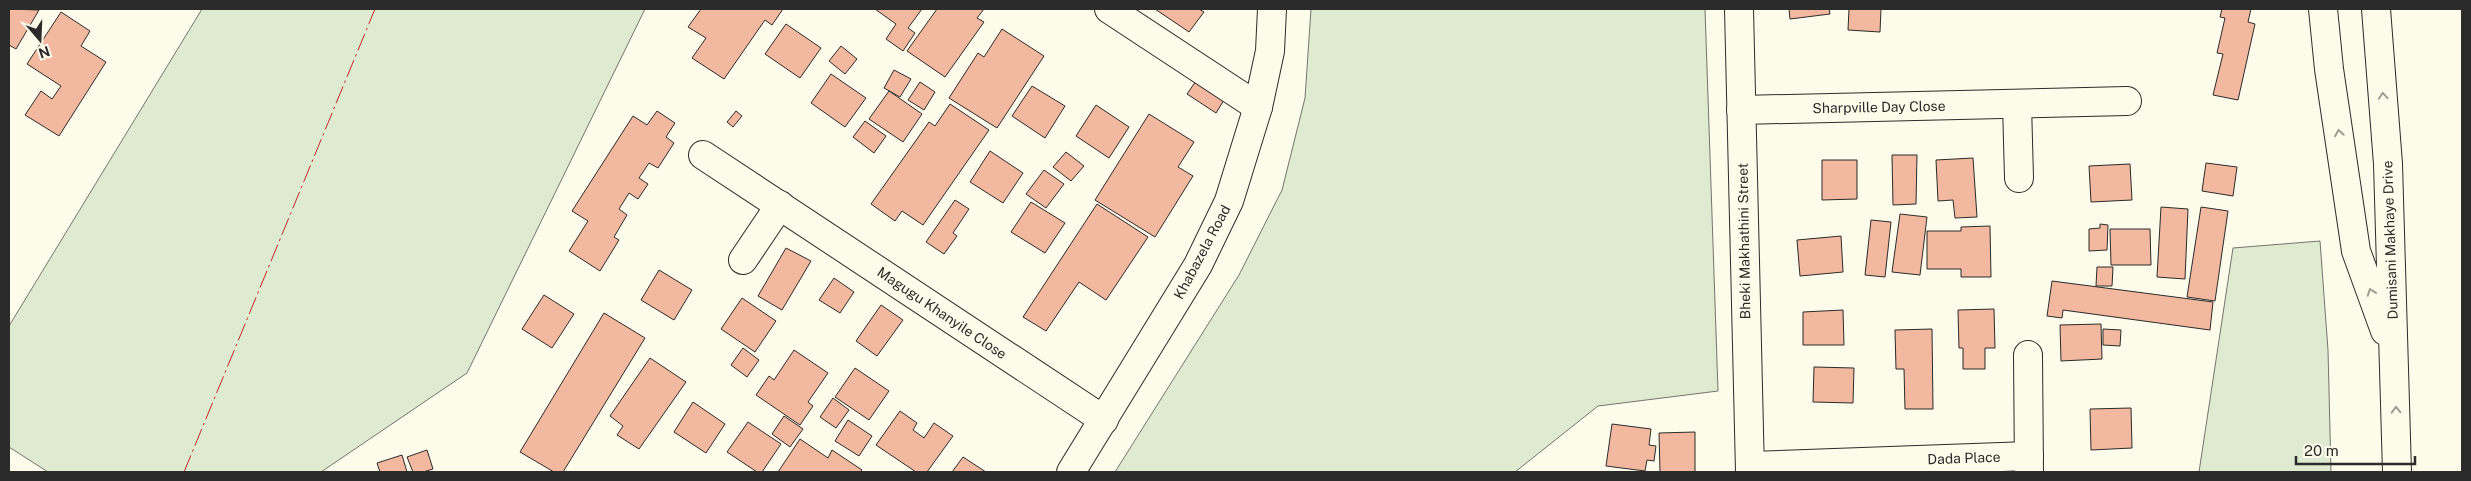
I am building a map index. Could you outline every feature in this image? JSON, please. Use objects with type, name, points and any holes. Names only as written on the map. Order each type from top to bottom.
[{"type":"street","points":[[1109,9],[1258,107]]},
{"type":"street","name":"Khabazela Road","points":[[1071,472],[1198,264],[1229,201],[1258,107],[1270,51],[1272,9]]},
{"type":"street","name":"Bheki Makhathini Street","points":[[1739,9],[1750,469]]},
{"type":"street","points":[[2323,9],[2329,69],[2356,251],[2394,354]]},
{"type":"street","name":"Dumisani Makhaye Drive","points":[[2376,9],[2388,164],[2397,472]]},
{"type":"street","name":"Sharpville Day Close","points":[[1741,110],[2127,102]]},
{"type":"street","points":[[2017,104],[2019,178]]},
{"type":"street","name":"Magugu Khanyile Close","points":[[703,155],[1104,420]]},
{"type":"street","points":[[743,260],[780,205]]},
{"type":"street","name":"Dada Place","points":[[1750,469],[2029,464],[2028,355]]},
{"type":"green space","points":[[202,9],[645,9],[467,373],[321,472],[48,472],[9,447],[9,326]]},
{"type":"green space","points":[[1311,9],[1705,9],[1718,391],[1598,406],[1515,472],[1115,472],[1239,275],[1282,190],[1305,98]]},
{"type":"green space","points":[[2320,241],[2328,350],[2331,472],[2199,472],[2233,248]]},
{"type":"building","points":[[9,9],[39,10],[16,49],[9,45]]},
{"type":"building","points":[[701,9],[783,9],[772,25],[765,20],[724,79],[692,58],[706,38],[688,27]]},
{"type":"building","points":[[875,9],[922,9],[908,28],[915,33],[903,51],[886,39],[896,24]]},
{"type":"building","points":[[937,9],[984,9],[977,18],[984,22],[945,77],[907,51]]},
{"type":"building","points":[[1155,9],[1199,9],[1204,12],[1189,32]]},
{"type":"building","points":[[1789,9],[1829,9],[1830,14],[1790,19]]},
{"type":"building","points":[[1849,9],[1881,9],[1880,32],[1848,30]]},
{"type":"building","points":[[2222,9],[2251,9],[2248,22],[2255,24],[2238,100],[2213,95],[2223,54],[2217,53],[2225,18],[2220,17]]},
{"type":"building","points":[[61,12],[90,31],[81,46],[106,62],[59,136],[25,115],[41,91],[52,99],[61,86],[27,64]]},
{"type":"building","points":[[786,24],[821,48],[800,78],[765,54]]},
{"type":"building","points":[[1002,29],[1044,56],[997,128],[949,98],[978,53],[984,57]]},
{"type":"building","points":[[841,46],[857,59],[845,74],[829,61]]},
{"type":"building","points":[[894,70],[911,79],[900,97],[884,88]]},
{"type":"building","points":[[831,74],[866,98],[845,127],[811,103]]},
{"type":"building","points":[[1196,81],[1224,100],[1216,113],[1187,94]]},
{"type":"building","points":[[920,82],[935,92],[924,110],[908,100]]},
{"type":"building","points":[[1032,86],[1065,106],[1045,138],[1012,116]]},
{"type":"building","points":[[889,91],[922,114],[903,142],[869,119]]},
{"type":"building","points":[[950,104],[989,130],[923,225],[902,211],[895,221],[871,204],[929,122],[935,126]]},
{"type":"building","points":[[1096,105],[1129,127],[1109,158],[1076,136]]},
{"type":"building","points":[[657,111],[675,123],[666,137],[674,143],[658,168],[649,163],[639,178],[648,184],[638,199],[629,193],[619,209],[627,215],[614,237],[619,240],[600,271],[569,251],[588,221],[572,211],[633,116],[647,125]]},
{"type":"building","points":[[736,111],[742,116],[733,127],[727,122]]},
{"type":"building","points":[[1149,114],[1194,142],[1178,167],[1193,176],[1155,237],[1095,200]]},
{"type":"building","points":[[865,121],[886,136],[874,153],[853,137]]},
{"type":"building","points":[[990,151],[1023,173],[1003,203],[970,182]]},
{"type":"building","points":[[1066,152],[1084,166],[1071,181],[1053,167]]},
{"type":"building","points":[[1892,155],[1917,155],[1916,204],[1893,205]]},
{"type":"building","points":[[1973,158],[1977,217],[1955,218],[1953,200],[1938,201],[1936,160]]},
{"type":"building","points":[[1822,160],[1857,160],[1857,199],[1822,200]]},
{"type":"building","points":[[2206,163],[2237,167],[2233,196],[2202,191]]},
{"type":"building","points":[[2130,164],[2132,200],[2091,202],[2089,166]]},
{"type":"building","points":[[1044,170],[1064,184],[1046,208],[1026,194]]},
{"type":"building","points":[[955,200],[969,209],[953,233],[957,236],[944,254],[926,242]]},
{"type":"building","points":[[1031,202],[1065,223],[1045,253],[1011,232]]},
{"type":"building","points":[[1097,204],[1148,237],[1106,300],[1079,282],[1046,331],[1023,317]]},
{"type":"building","points":[[2161,207],[2188,209],[2185,279],[2157,277]]},
{"type":"building","points":[[2201,207],[2228,211],[2215,301],[2187,297]]},
{"type":"building","points":[[1900,214],[1927,217],[1920,275],[1892,272]]},
{"type":"building","points":[[1871,220],[1891,222],[1885,277],[1865,275]]},
{"type":"building","points":[[2100,224],[2108,225],[2107,250],[2089,251],[2089,229],[2100,228]]},
{"type":"building","points":[[1990,226],[1991,277],[1961,277],[1961,269],[1927,269],[1927,231],[1961,231],[1961,227]]},
{"type":"building","points":[[2110,229],[2150,229],[2151,265],[2111,265]]},
{"type":"building","points":[[1841,236],[1843,272],[1800,276],[1797,240]]},
{"type":"building","points":[[786,248],[811,261],[782,310],[758,296]]},
{"type":"building","points":[[2097,267],[2113,267],[2112,286],[2096,286]]},
{"type":"building","points":[[659,270],[692,290],[674,320],[641,300]]},
{"type":"building","points":[[834,278],[854,292],[840,313],[819,300]]},
{"type":"building","points":[[2052,281],[2213,302],[2210,330],[2063,310],[2062,318],[2047,316]]},
{"type":"building","points":[[544,295],[574,314],[552,348],[522,329]]},
{"type":"building","points":[[742,298],[776,321],[755,352],[721,329]]},
{"type":"building","points":[[881,305],[903,320],[877,356],[856,341]]},
{"type":"building","points":[[1994,309],[1995,348],[1985,348],[1985,369],[1963,369],[1963,348],[1959,348],[1958,310]]},
{"type":"building","points":[[1843,310],[1844,345],[1803,345],[1803,312]]},
{"type":"building","points":[[604,313],[645,338],[563,472],[554,472],[520,452]]},
{"type":"building","points":[[2101,324],[2102,359],[2061,361],[2060,325]]},
{"type":"building","points":[[1932,329],[1933,409],[1905,409],[1904,369],[1896,369],[1895,330]]},
{"type":"building","points":[[2103,329],[2121,330],[2120,346],[2103,345]]},
{"type":"building","points":[[743,348],[759,360],[747,377],[731,365]]},
{"type":"building","points":[[794,350],[828,373],[808,402],[813,406],[800,425],[756,395],[769,376],[774,380]]},
{"type":"building","points":[[650,358],[686,382],[639,449],[617,435],[623,426],[610,416]]},
{"type":"building","points":[[1814,367],[1854,368],[1853,403],[1813,402]]},
{"type":"building","points":[[855,368],[889,391],[869,420],[835,397]]},
{"type":"building","points":[[833,398],[849,410],[836,428],[820,417]]},
{"type":"building","points":[[693,402],[725,424],[706,453],[674,432]]},
{"type":"building","points":[[2131,408],[2132,448],[2091,450],[2090,409]]},
{"type":"building","points":[[900,411],[917,423],[913,430],[924,438],[934,423],[953,436],[927,472],[916,472],[876,445]]},
{"type":"building","points":[[784,416],[803,429],[790,447],[772,434]]},
{"type":"building","points":[[848,420],[872,436],[859,456],[835,441]]},
{"type":"building","points":[[748,422],[781,444],[762,472],[757,472],[727,452]]},
{"type":"building","points":[[1612,424],[1651,429],[1649,445],[1656,446],[1654,461],[1647,460],[1645,471],[1606,466]]},
{"type":"building","points":[[1695,432],[1695,472],[1660,472],[1659,433]]},
{"type":"building","points":[[800,439],[828,458],[832,450],[862,470],[860,472],[778,472]]},
{"type":"building","points":[[427,450],[433,469],[413,472],[407,457]]},
{"type":"building","points":[[402,455],[407,472],[380,472],[377,463]]},
{"type":"building","points":[[963,457],[986,472],[952,472]]},
{"type":"power","points":[[184,472],[375,9]]}]
